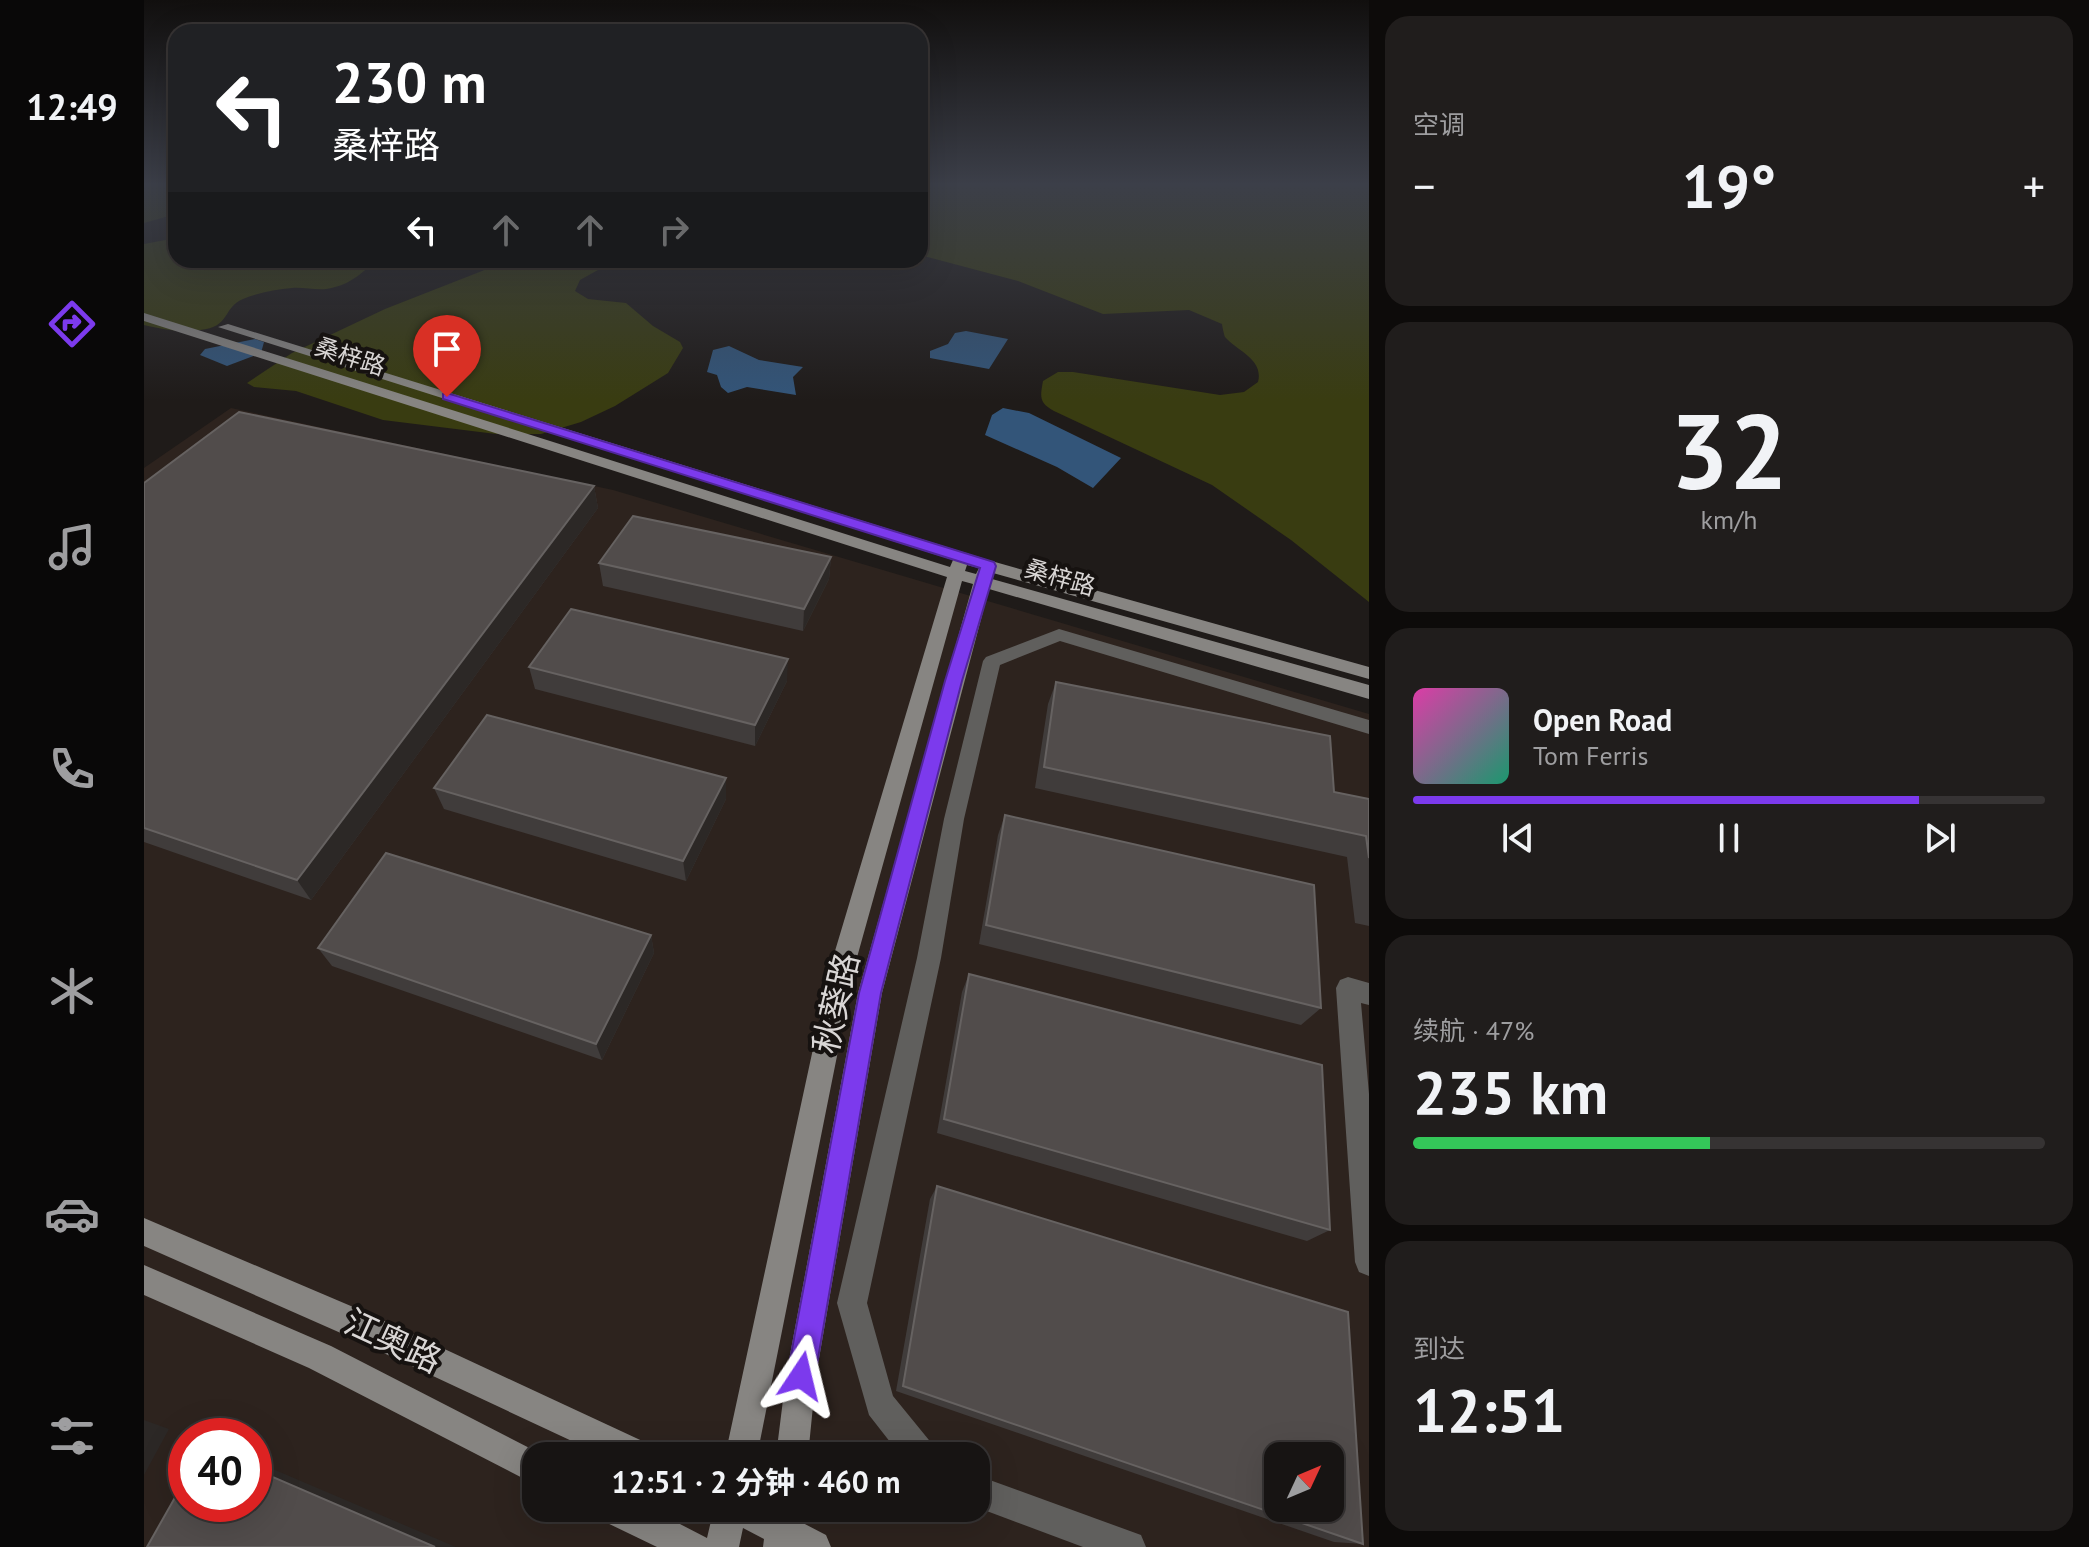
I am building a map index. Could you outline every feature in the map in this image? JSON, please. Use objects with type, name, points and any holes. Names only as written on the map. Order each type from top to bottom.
[{"type":"street","name":"桑梓路","points":[[144,302],[155,315],[1369,692]]},
{"type":"street","points":[[144,331],[155,315]]},
{"type":"street","name":"秋葵路","points":[[744,1442],[844,961],[958,565]]},
{"type":"street","name":"桑梓路","points":[[985,573],[1369,673]]},
{"type":"street","name":"秋葵路","points":[[794,1442],[801,1376],[870,993],[985,573]]},
{"type":"street","points":[[911,1442],[880,1404],[852,1303],[929,958],[954,819],[992,661],[1059,635],[1369,727]]},
{"type":"street","points":[[1369,994],[1348,988],[1369,1262]]},
{"type":"street","name":"江奥路","points":[[144,1232],[354,1323],[610,1442]]},
{"type":"street","name":"江奥路","points":[[144,1280],[320,1357],[522,1462]]},
{"type":"street","points":[[990,1496],[1129,1547]]},
{"type":"street","points":[[642,1522],[694,1547]]},
{"type":"street","points":[[722,1547],[728,1522]]},
{"type":"street","points":[[783,1529],[814,1547]]},
{"type":"shaded area","points":[[231,408],[613,490],[1369,714],[1369,1547],[144,1547],[144,468]]},
{"type":"green space","points":[[144,256],[168,256],[168,268],[367,268],[352,280],[335,287],[280,289],[243,299],[232,307],[222,321],[210,328],[179,331],[144,325]]},
{"type":"green space","points":[[928,256],[1369,256],[1369,602],[1291,540],[1212,485],[1054,411],[1042,399],[1043,381],[1058,372],[1220,395],[1244,392],[1258,382],[1257,367],[1225,337],[1222,324],[1189,310],[1103,314],[1018,281]]},
{"type":"green space","points":[[490,268],[602,268],[580,280],[575,291],[588,299],[626,303],[653,326],[680,342],[683,348],[668,373],[615,406],[581,422],[541,434],[496,434],[383,420],[296,391],[254,387],[247,383],[292,353],[385,309]]},
{"type":"water","points":[[966,331],[1008,339],[989,369],[930,358],[930,351],[948,344],[955,333]]},
{"type":"water","points":[[255,339],[264,342],[261,353],[227,366],[200,355],[205,349]]},
{"type":"water","points":[[729,346],[759,360],[803,367],[793,377],[796,395],[747,387],[728,393],[721,387],[717,375],[707,372],[713,350]]},
{"type":"water","points":[[1003,408],[1029,413],[1121,458],[1093,488],[1057,467],[985,435],[992,415]]},
{"type":"building","points":[[239,412],[594,486],[297,880],[144,828],[144,483]]},
{"type":"building","points":[[633,516],[831,557],[804,609],[599,563]]},
{"type":"building","points":[[571,609],[788,659],[755,725],[529,667]]},
{"type":"building","points":[[1056,682],[1330,736],[1334,792],[1369,799],[1369,858],[1366,836],[1044,767]]},
{"type":"building","points":[[487,715],[726,778],[683,861],[434,788]]},
{"type":"building","points":[[1005,815],[1314,885],[1321,1008],[986,925]]},
{"type":"building","points":[[386,853],[651,935],[596,1044],[318,948]]},
{"type":"building","points":[[969,974],[1322,1065],[1330,1230],[944,1119]]},
{"type":"building","points":[[937,1186],[1348,1312],[1363,1544],[1299,1522],[1344,1522],[1344,1442],[1264,1442],[1264,1510],[903,1386]]},
{"type":"building","points":[[272,1477],[435,1547],[147,1547],[168,1510],[168,1522],[272,1522]]},
{"type":"route","points":[[447,397],[989,566],[982,580],[953,681],[870,993],[801,1376]]}]
